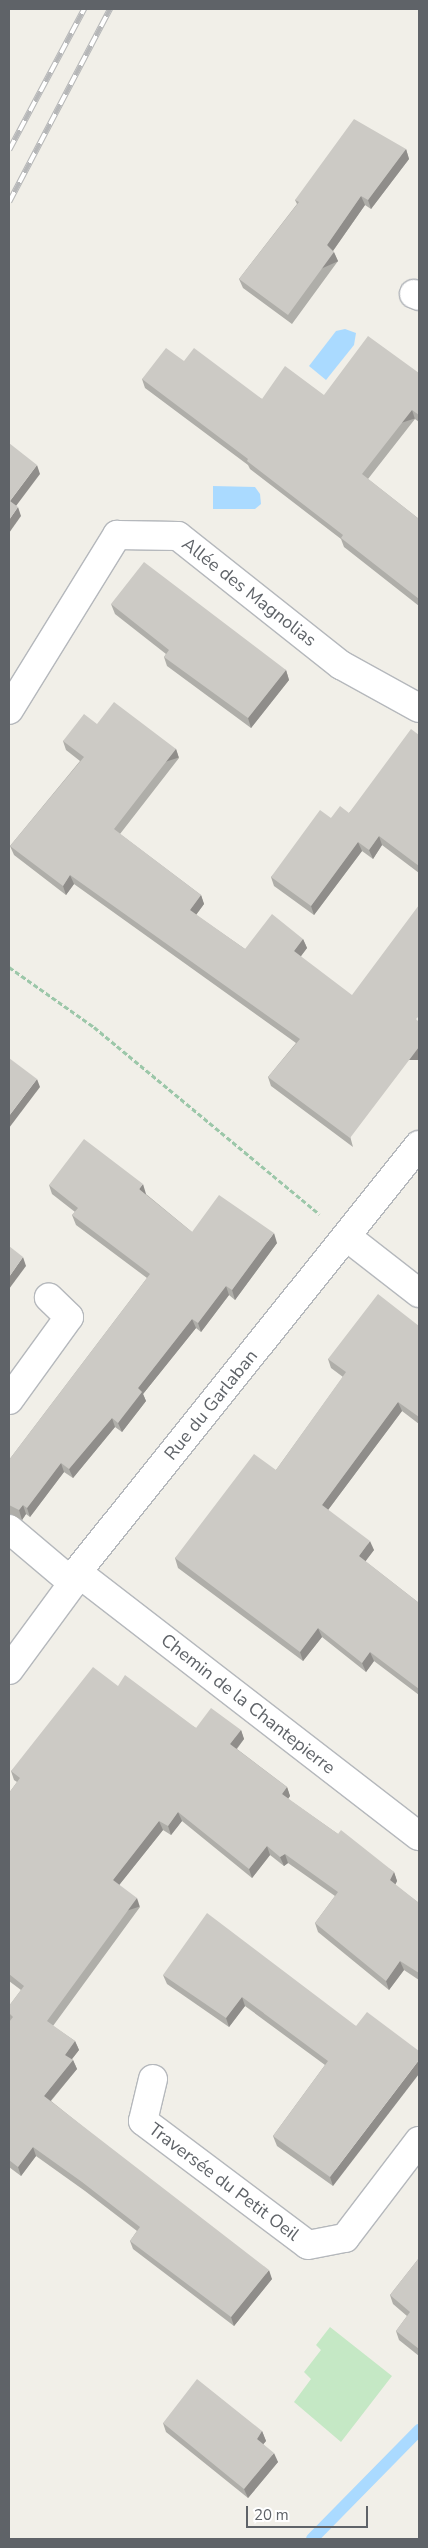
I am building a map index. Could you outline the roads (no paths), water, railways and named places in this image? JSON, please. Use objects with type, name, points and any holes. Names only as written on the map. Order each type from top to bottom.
[{"type":"street","name":"Allée des Magnolias","points":[[9,710],[117,535],[178,536],[341,665],[419,708]]},
{"type":"street","name":"Rue du Garlaban","points":[[9,1670],[75,1577],[419,1145]]},
{"type":"street","points":[[347,1237],[419,1293]]},
{"type":"street","points":[[9,1400],[70,1317],[49,1298]]},
{"type":"street","points":[[9,1529],[75,1577]]},
{"type":"street","name":"Chemin de la Chantepierre","points":[[75,1577],[419,1836]]},
{"type":"street","name":"Traversée du Petit Oeil","points":[[153,2079],[144,2121],[308,2245],[345,2238],[419,2141]]},
{"type":"water","points":[[345,329],[356,333],[354,345],[326,380],[309,366],[336,331]]},
{"type":"water","points":[[213,486],[255,487],[260,494],[261,504],[255,509],[213,509]]},
{"type":"waterway","points":[[312,2539],[419,2430]]},
{"type":"railway","points":[[9,150],[84,9]]},
{"type":"railway","points":[[9,202],[110,9]]}]
